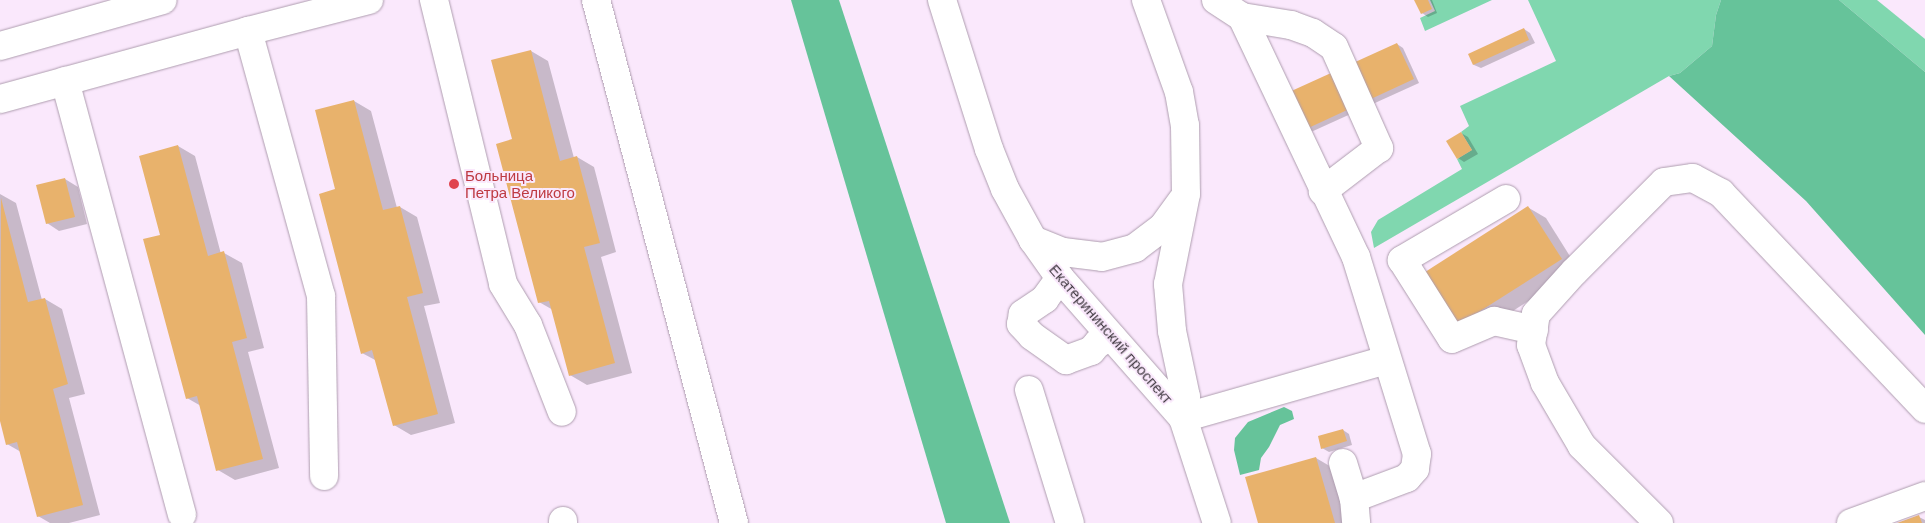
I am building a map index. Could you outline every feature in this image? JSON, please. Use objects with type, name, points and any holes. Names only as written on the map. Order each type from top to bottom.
[{"type":"street","points":[[0,46],[126,5],[162,0]]},
{"type":"street","points":[[0,99],[248,30],[369,0]]},
{"type":"street","points":[[434,0],[503,284],[528,325],[562,412]]},
{"type":"street","points":[[596,0],[734,523]]},
{"type":"street","name":"Екатерининский проспект","points":[[942,0],[944,43],[1005,189],[1034,240],[1060,278],[1183,418],[1218,523]]},
{"type":"street","name":"Екатерининский проспект","points":[[1146,0],[1179,92],[1185,125],[1186,194],[1168,284],[1172,330],[1186,397],[1183,418]]},
{"type":"street","points":[[1216,0],[1242,17],[1291,25],[1313,33],[1334,47],[1379,148],[1323,191]]},
{"type":"street","points":[[1242,17],[1356,257],[1417,454],[1415,469],[1407,478],[1355,511],[1343,463]]},
{"type":"street","points":[[248,30],[321,296],[324,476]]},
{"type":"street","points":[[65,81],[182,514]]},
{"type":"street","points":[[1659,523],[1582,446],[1544,383],[1532,345],[1536,314],[1574,272],[1664,182],[1693,178],[1721,193],[1925,409]]},
{"type":"street","points":[[1034,240],[1063,252],[1102,257],[1135,248],[1162,228],[1186,194]]},
{"type":"street","points":[[1506,199],[1402,260],[1452,339],[1494,320],[1534,330]]},
{"type":"street","points":[[1060,278],[1045,299],[1023,314],[1021,324],[1032,336],[1066,360],[1091,351],[1098,343],[1112,337]]},
{"type":"street","points":[[1183,418],[1387,360]]},
{"type":"street","points":[[1028,390],[1070,523]]},
{"type":"street","points":[[1851,523],[1925,496]]},
{"type":"green space","points":[[791,0],[839,0],[1010,523],[946,523]]},
{"type":"green space","points":[[1430,0],[1492,0],[1425,31],[1420,18],[1435,11]]},
{"type":"green space","points":[[1528,0],[1721,0],[1716,15],[1712,46],[1680,73],[1669,76],[1374,248],[1371,232],[1378,220],[1462,169],[1457,159],[1472,150],[1461,132],[1469,126],[1460,106],[1556,61]]},
{"type":"green space","points":[[1721,0],[1839,0],[1925,72],[1925,335],[1806,201],[1669,76],[1680,73],[1712,46],[1716,15]]},
{"type":"green space","points":[[1839,0],[1877,0],[1925,39],[1925,72]]},
{"type":"green space","points":[[1284,407],[1292,411],[1294,419],[1280,425],[1261,458],[1259,470],[1240,475],[1234,450],[1235,438],[1248,422]]},
{"type":"building","points":[[1414,0],[1428,0],[1432,9],[1421,14]]},
{"type":"building","points":[[1524,28],[1529,40],[1473,65],[1468,54]]},
{"type":"building","points":[[1397,43],[1414,79],[1304,130],[1287,93]]},
{"type":"building","points":[[531,50],[560,161],[577,156],[600,243],[584,247],[615,363],[569,376],[549,301],[538,303],[496,144],[512,139],[491,60]]},
{"type":"building","points":[[354,100],[383,210],[400,206],[423,293],[407,297],[438,414],[393,426],[372,350],[361,354],[319,194],[335,189],[315,110]]},
{"type":"building","points":[[1461,132],[1472,150],[1457,159],[1446,141]]},
{"type":"building","points":[[178,145],[208,256],[224,251],[247,338],[232,342],[263,459],[216,471],[197,396],[186,399],[143,239],[160,235],[139,156]]},
{"type":"building","points":[[65,178],[75,217],[46,224],[36,185]]},
{"type":"building","points":[[1,198],[28,302],[45,298],[68,384],[53,389],[83,505],[37,517],[17,442],[6,445],[0,421]]},
{"type":"building","points":[[1528,206],[1562,259],[1455,327],[1422,274]]},
{"type":"building","points":[[1343,429],[1347,441],[1321,449],[1318,436]]},
{"type":"building","points":[[1316,457],[1335,523],[1258,523],[1245,477]]},
{"type":"building","points":[[1919,515],[1922,523],[1897,523]]},
{"type":"place","name":"Больница Петра Великого","points":[[454,184]]}]
